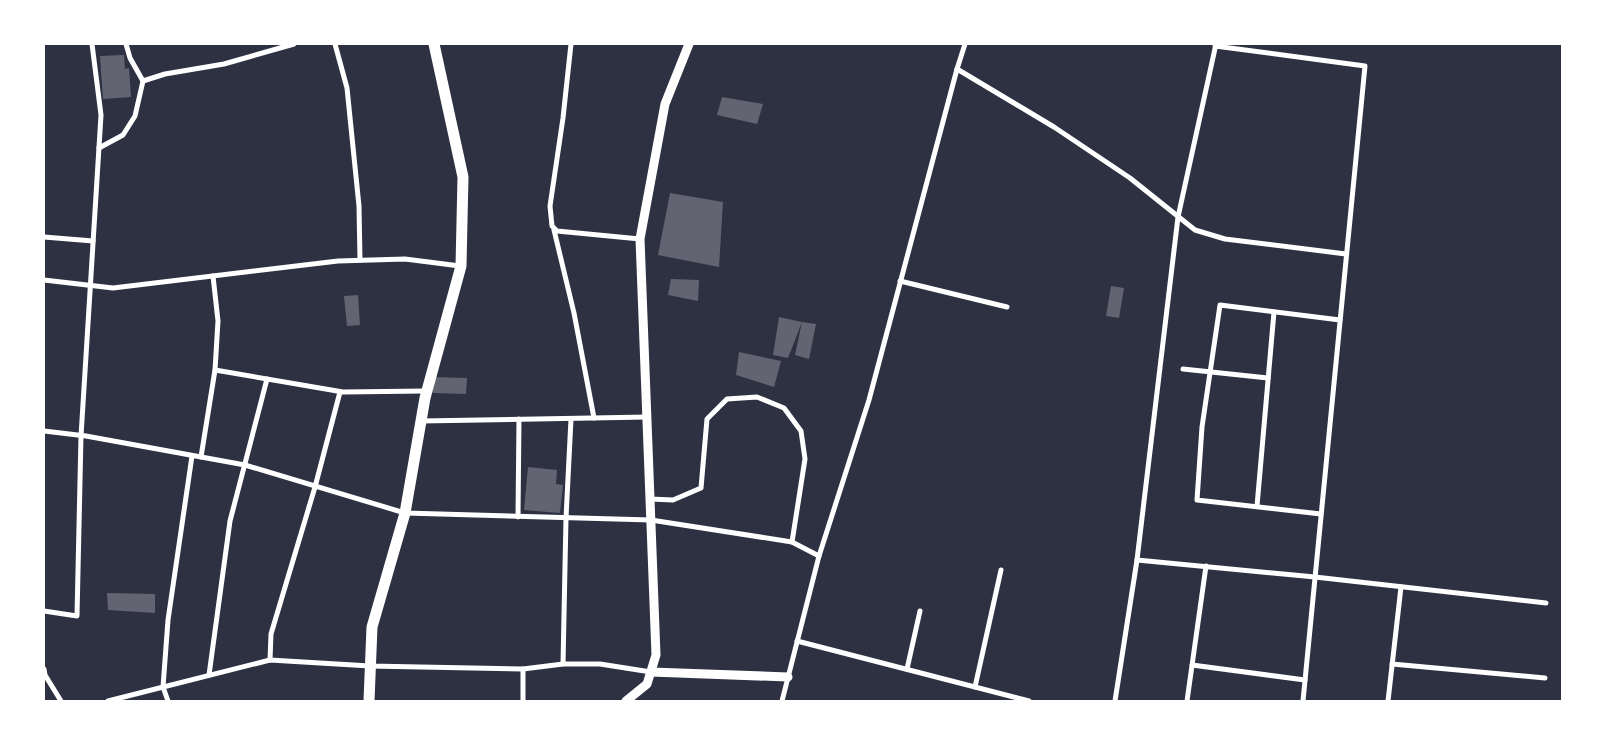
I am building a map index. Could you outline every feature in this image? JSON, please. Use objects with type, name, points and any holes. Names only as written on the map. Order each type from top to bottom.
[{"type":"main road","points":[[369,701],[372,627],[404,513],[426,391],[461,266],[464,177],[434,44]]},
{"type":"street","points":[[44,611],[77,616],[81,436],[101,115],[92,44]]},
{"type":"street","points":[[99,148],[123,135],[135,116],[143,82],[130,58],[126,44]]},
{"type":"street","points":[[143,82],[165,74],[224,64],[294,44]]},
{"type":"street","points":[[335,44],[350,107],[360,206],[360,260]]},
{"type":"street","points":[[571,44],[563,118],[550,206],[552,226],[574,313],[594,418]]},
{"type":"street","points":[[626,701],[647,684],[656,655],[640,239],[665,104],[689,44]]},
{"type":"street","points":[[782,701],[819,556],[869,400],[957,69],[966,44]]},
{"type":"street","points":[[1115,701],[1137,560],[1178,216],[1216,45],[1365,66],[1303,701]]},
{"type":"street","points":[[957,69],[1054,127],[1123,172],[1195,230],[1225,239],[1346,254]]},
{"type":"street","points":[[554,230],[640,239]]},
{"type":"street","points":[[44,237],[93,241]]},
{"type":"street","points":[[44,280],[113,288],[338,261],[406,259],[461,266]]},
{"type":"street","points":[[201,457],[215,370],[218,321],[213,276]]},
{"type":"street","points":[[900,281],[1007,307]]},
{"type":"street","points":[[1321,514],[1197,500],[1202,427],[1220,305],[1340,320]]},
{"type":"street","points":[[1257,506],[1274,312]]},
{"type":"street","points":[[1183,369],[1268,378]]},
{"type":"street","points":[[215,370],[340,392],[426,391]]},
{"type":"street","points":[[209,675],[230,520],[267,379]]},
{"type":"street","points":[[270,660],[271,634],[315,487],[340,392]]},
{"type":"street","points":[[650,499],[673,500],[701,488],[707,419],[727,399],[758,397],[784,408],[801,431],[805,459],[792,542]]},
{"type":"street","points":[[420,421],[647,417]]},
{"type":"street","points":[[563,664],[566,518],[571,418]]},
{"type":"street","points":[[518,517],[519,419]]},
{"type":"street","points":[[44,431],[245,465],[404,513],[651,520],[792,542],[819,556]]},
{"type":"street","points":[[168,701],[163,687],[168,620],[192,456]]},
{"type":"street","points":[[1137,560],[1401,586],[1546,603]]},
{"type":"street","points":[[1187,701],[1206,566]]},
{"type":"street","points":[[975,687],[1001,570]]},
{"type":"street","points":[[1388,701],[1401,586]]},
{"type":"street","points":[[907,669],[920,612]]},
{"type":"street","points":[[797,641],[1029,701]]},
{"type":"street","points":[[108,701],[270,660],[370,666],[523,669],[563,664],[600,664],[651,672],[788,677]]},
{"type":"street","points":[[1392,664],[1545,678]]},
{"type":"street","points":[[1192,665],[1305,680]]},
{"type":"street","points":[[44,669],[45,675],[61,701]]},
{"type":"street","points":[[523,669],[523,701]]},
{"type":"building","points":[[124,55],[125,69],[129,68],[131,97],[103,99],[100,56]]},
{"type":"building","points":[[722,97],[763,104],[757,124],[717,115]]},
{"type":"building","points":[[670,193],[723,202],[719,267],[658,255]]},
{"type":"building","points":[[671,279],[699,280],[698,301],[668,295]]},
{"type":"building","points":[[1111,286],[1124,288],[1119,318],[1106,316]]},
{"type":"building","points":[[358,295],[360,325],[347,326],[344,296]]},
{"type":"building","points":[[779,317],[802,322],[788,358],[773,355]]},
{"type":"building","points":[[802,322],[816,324],[809,359],[795,355]]},
{"type":"building","points":[[739,352],[781,361],[774,387],[736,375]]},
{"type":"building","points":[[433,377],[467,378],[466,394],[433,393]]},
{"type":"building","points":[[528,467],[557,470],[556,484],[563,485],[560,513],[524,510]]},
{"type":"building","points":[[107,593],[155,594],[155,613],[108,610]]}]
